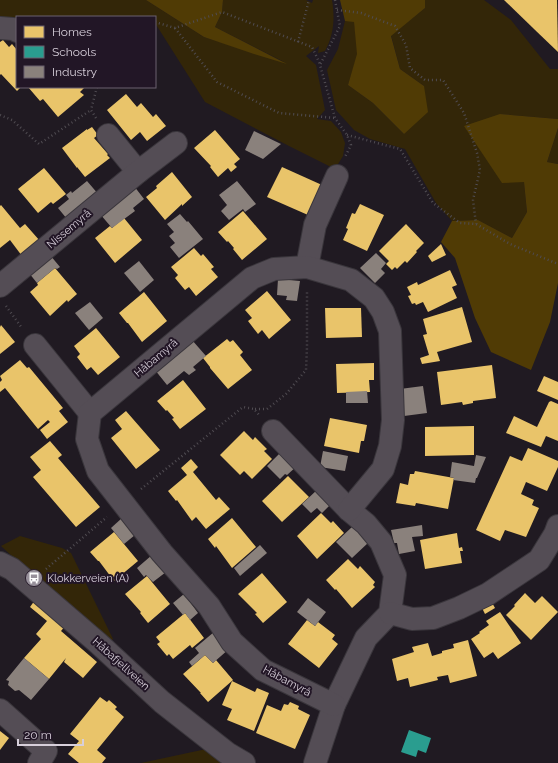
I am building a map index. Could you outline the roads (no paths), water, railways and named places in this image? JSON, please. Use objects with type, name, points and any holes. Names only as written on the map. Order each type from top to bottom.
[{"type":"street","points":[[0,28],[16,31]]},
{"type":"street","points":[[108,135],[138,172]]},
{"type":"street","name":"Nissemyrå","points":[[2,295],[138,172],[176,143]]},
{"type":"street","points":[[307,267],[315,225],[337,176]]},
{"type":"street","name":"Håbamyrå","points":[[334,705],[263,670],[232,642],[209,606],[162,553],[98,471],[88,439],[90,412],[252,278],[274,269],[307,267],[351,280],[374,298],[383,312],[390,331],[393,420],[390,446],[383,469],[349,510]]},
{"type":"street","points":[[35,345],[90,412]]},
{"type":"street","points":[[273,431],[382,542],[396,575],[390,613],[366,638],[334,705],[315,763]]},
{"type":"street","points":[[390,613],[412,618],[433,618],[459,608],[488,594],[538,560],[555,534],[558,526]]},
{"type":"street","name":"Håbafjellveien","points":[[0,563],[12,569],[98,643],[162,702],[227,753],[244,763]]},
{"type":"street","points":[[0,710],[46,751],[40,763]]},
{"type":"place","name":"Klokkerveien (A)","points":[[34,578]]}]
